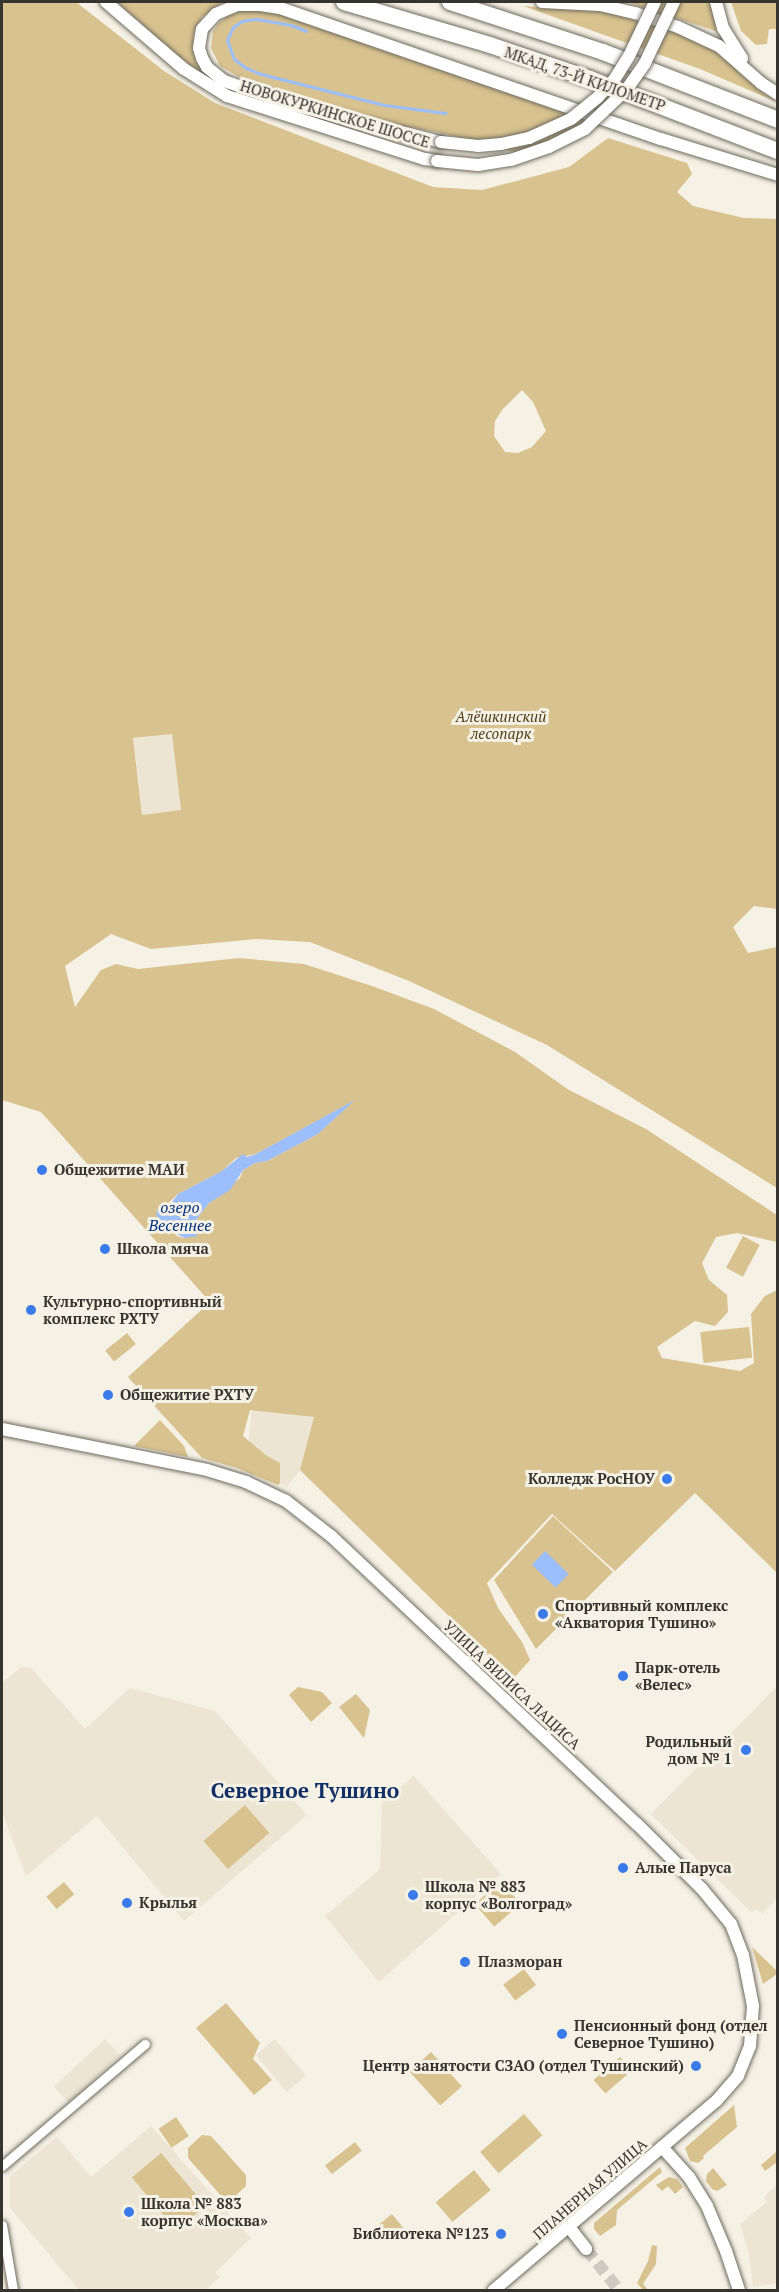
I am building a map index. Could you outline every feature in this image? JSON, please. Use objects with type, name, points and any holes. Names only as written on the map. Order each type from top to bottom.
[{"type":"highway","name":"МКАД, 73-Й КИЛОМЕТР","points":[[344,2],[390,14],[590,79],[777,151]]},
{"type":"highway","name":"МКАД, 73-Й КИЛОМЕТР","points":[[450,2],[603,52],[777,120]]},
{"type":"main road","name":"НОВОКУРКИНСКОЕ ШОССЕ","points":[[106,2],[169,57],[226,96],[425,159],[478,165],[511,160],[549,147],[585,129],[627,89],[645,63],[674,2]]},
{"type":"main road","points":[[542,2],[614,8],[678,27],[719,46],[777,94]]},
{"type":"main road","name":"НОВОКУРКИНСКОЕ ШОССЕ","points":[[655,2],[629,56],[614,80],[598,97],[571,119],[529,138],[501,144],[478,146],[441,142],[289,104],[244,90],[213,73],[202,58],[199,48],[202,29],[208,20],[237,5],[260,4],[280,8],[661,139],[777,175]]},
{"type":"main road","points":[[716,2],[723,28],[731,44],[761,83]]},
{"type":"main road","name":"УЛИЦА ВИЛИСА ЛАЦИСА","points":[[2,1429],[207,1470],[246,1482],[286,1501],[331,1536],[702,1888],[727,1918],[743,1955],[752,1995],[753,2032],[746,2062],[731,2085],[662,2146]]},
{"type":"main road","name":"ПЛАНЕРНАЯ УЛИЦА","points":[[494,2290],[662,2146],[689,2177],[707,2206],[739,2290]]},
{"type":"main road","points":[[568,2227],[586,2249]]},
{"type":"street","points":[[2,2166],[145,2044]]},
{"type":"street","points":[[2,2225],[13,2290]]},
{"type":"shaded area","points":[[172,734],[181,810],[143,815],[133,739]]},
{"type":"shaded area","points":[[252,1408],[316,1418],[300,1470],[287,1487],[280,1483],[280,1463],[247,1454]]},
{"type":"shaded area","points":[[21,1667],[31,1668],[85,1729],[130,1688],[215,1711],[307,1815],[184,1921],[97,1816],[26,1876],[2,1812],[2,1683]]},
{"type":"shaded area","name":"Родильный дом № 1","points":[[777,1686],[777,1898],[762,1914],[757,1909],[751,1912],[651,1814]]},
{"type":"shaded area","name":"Школа № 883 корпус «Волгоград»","points":[[414,1776],[501,1874],[379,1982],[325,1916],[380,1869],[382,1803]]},
{"type":"shaded area","points":[[105,2039],[120,2055],[69,2103],[54,2087]]},
{"type":"shaded area","points":[[275,2039],[306,2076],[287,2092],[256,2055]]},
{"type":"shaded area","name":"Школа № 883 корпус «Москва»","points":[[151,2126],[251,2238],[215,2273],[220,2277],[206,2290],[79,2290],[10,2208],[10,2176],[57,2137],[91,2177]]},
{"type":"shaded area","points":[[777,2185],[777,2283],[753,2287],[749,2254],[740,2224],[767,2202],[764,2197]]},
{"type":"green space","name":"Алёшкинский лесопарк","points":[[2,2],[76,2],[164,71],[215,103],[433,187],[482,190],[569,167],[608,138],[687,163],[692,174],[677,192],[693,206],[744,218],[777,219],[777,909],[754,906],[733,927],[748,953],[777,947],[777,1188],[547,1045],[409,981],[310,942],[257,939],[151,949],[111,934],[65,966],[75,1007],[101,970],[116,964],[138,969],[239,958],[304,964],[372,986],[434,1009],[515,1052],[569,1090],[646,1129],[777,1215],[777,1242],[737,1233],[716,1237],[702,1263],[709,1280],[727,1295],[728,1312],[715,1326],[695,1321],[657,1347],[662,1358],[740,1371],[754,1363],[751,1314],[765,1296],[777,1290],[777,1573],[695,1493],[615,1571],[552,1514],[487,1583],[498,1608],[522,1642],[530,1660],[513,1679],[300,1470],[314,1417],[250,1410],[243,1436],[267,1456],[280,1463],[280,1483],[278,1485],[237,1468],[202,1458],[128,1377],[210,1302],[41,1112],[2,1100]],"holes":[[[522,390],[533,402],[546,431],[532,447],[518,453],[505,452],[494,436],[495,421],[502,410]],[[172,734],[181,810],[142,815],[133,738]],[[352,1102],[318,1134],[267,1161],[255,1163],[243,1170],[240,1178],[209,1203],[198,1217],[191,1230],[197,1235],[184,1238],[177,1236],[173,1231],[166,1205],[178,1194],[222,1171],[236,1158],[256,1154]]]},
{"type":"green space","points":[[117,2],[223,2],[202,17],[194,32],[193,50],[196,61],[206,75],[237,93],[222,88],[188,66]]},
{"type":"green space","points":[[627,2],[710,2],[719,32]]},
{"type":"green space","points":[[731,2],[777,2],[777,29],[769,29],[767,44],[756,45],[741,31]]},
{"type":"green space","points":[[523,6],[607,12],[686,36],[722,54],[759,90],[777,102],[700,69]]},
{"type":"green space","points":[[246,10],[278,12],[601,125],[536,158],[442,133],[391,124],[248,82],[220,66],[211,48],[213,31],[219,23],[229,15]]},
{"type":"green space","points":[[743,1236],[760,1245],[743,1277],[726,1268]]},
{"type":"green space","points":[[749,1327],[752,1358],[704,1363],[700,1332]]},
{"type":"green space","points":[[127,1333],[136,1344],[114,1362],[105,1351]]},
{"type":"green space","points":[[160,1420],[184,1446],[188,1457],[134,1446]]},
{"type":"green space","name":"Спортивный комплекс «Акватория Тушино»","points":[[553,1516],[613,1572],[536,1649],[494,1580]]},
{"type":"green space","points":[[298,1687],[322,1692],[332,1703],[311,1722],[289,1695]]},
{"type":"green space","points":[[356,1694],[370,1710],[364,1738],[339,1707]]},
{"type":"green space","points":[[245,1805],[269,1833],[228,1869],[203,1841]]},
{"type":"green space","points":[[501,1881],[521,1904],[494,1927],[475,1904]]},
{"type":"green space","points":[[64,1882],[74,1894],[57,1909],[46,1897]]},
{"type":"green space","points":[[752,1947],[777,1971],[777,1974],[763,1984]]},
{"type":"green space","points":[[524,1969],[536,1985],[515,2001],[503,1985]]},
{"type":"green space","points":[[226,2003],[260,2043],[253,2059],[272,2080],[254,2095],[196,2028]]},
{"type":"green space","points":[[431,2052],[462,2086],[440,2106],[409,2071]]},
{"type":"green space","points":[[620,2057],[632,2071],[605,2094],[594,2080]]},
{"type":"green space","points":[[734,2105],[737,2127],[698,2163],[690,2161],[685,2148]]},
{"type":"green space","points":[[524,2114],[542,2135],[499,2173],[480,2152]]},
{"type":"green space","points":[[176,2117],[189,2136],[171,2148],[159,2129]]},
{"type":"green space","points":[[202,2135],[211,2136],[246,2175],[246,2186],[233,2198],[223,2198],[188,2158],[188,2148]]},
{"type":"green space","points":[[355,2142],[362,2151],[332,2174],[325,2165]]},
{"type":"green space","points":[[777,2151],[777,2162],[765,2171],[761,2165]]},
{"type":"green space","points":[[161,2153],[205,2206],[176,2230],[132,2177]]},
{"type":"green space","points":[[660,2167],[662,2172],[617,2210],[616,2225],[600,2236],[594,2229],[594,2223]]},
{"type":"green space","points":[[713,2168],[727,2185],[717,2191],[712,2189],[706,2181],[707,2174]]},
{"type":"green space","points":[[474,2170],[491,2190],[452,2222],[436,2202]]},
{"type":"green space","points":[[669,2177],[677,2179],[683,2187],[675,2194],[668,2186],[662,2191],[656,2185]]},
{"type":"green space","points":[[392,2214],[404,2229],[387,2243],[375,2228]]},
{"type":"green space","points":[[652,2245],[657,2246],[656,2264],[643,2284],[648,2290],[643,2290],[637,2283],[648,2261]]},
{"type":"water","name":"озеро Весеннее","points":[[355,1100],[318,1134],[267,1161],[255,1163],[243,1170],[230,1190],[209,1203],[198,1217],[191,1230],[198,1236],[185,1238],[164,1228],[156,1214],[158,1209],[172,1202],[178,1194],[222,1171],[243,1154],[247,1157],[256,1154]]},
{"type":"water","points":[[545,1551],[569,1574],[556,1588],[532,1565]]},
{"type":"waterway","points":[[306,31],[291,25],[256,19],[242,21],[233,27],[227,40],[234,59],[246,68],[261,74],[384,105],[445,113]]},
{"type":"tunnel","points":[[586,2249],[619,2290]]},
{"type":"place","name":"Общежитие МАИ","points":[[42,1170]]},
{"type":"place","name":"Школа мяча","points":[[105,1249]]},
{"type":"place","name":"Культурно-спортивный комплекс РХТУ","points":[[31,1310]]},
{"type":"place","name":"Общежитие РХТУ","points":[[108,1395]]},
{"type":"place","name":"Колледж РосНОУ","points":[[667,1479]]},
{"type":"place","name":"Спортивный комплекс «Акватория Тушино»","points":[[543,1614]]},
{"type":"place","name":"Парк-отель «Велес»","points":[[623,1676]]},
{"type":"place","name":"Родильный дом № 1","points":[[746,1750]]},
{"type":"place","name":"Алые Паруса","points":[[623,1868]]},
{"type":"place","name":"Школа № 883 корпус «Волгоград»","points":[[413,1895]]},
{"type":"place","name":"Крылья","points":[[127,1903]]},
{"type":"place","name":"Плазморан","points":[[465,1962]]},
{"type":"place","name":"Пенсионный фонд (отдел Северное Тушино)","points":[[562,2034]]},
{"type":"place","name":"Центр занятости СЗАО (отдел Тушинский)","points":[[696,2066]]},
{"type":"place","name":"Школа № 883 корпус «Москва»","points":[[129,2212]]},
{"type":"place","name":"Библиотека №123","points":[[501,2234]]},
{"type":"district","name":"Северное Тушино","points":[[305,1790]]}]
